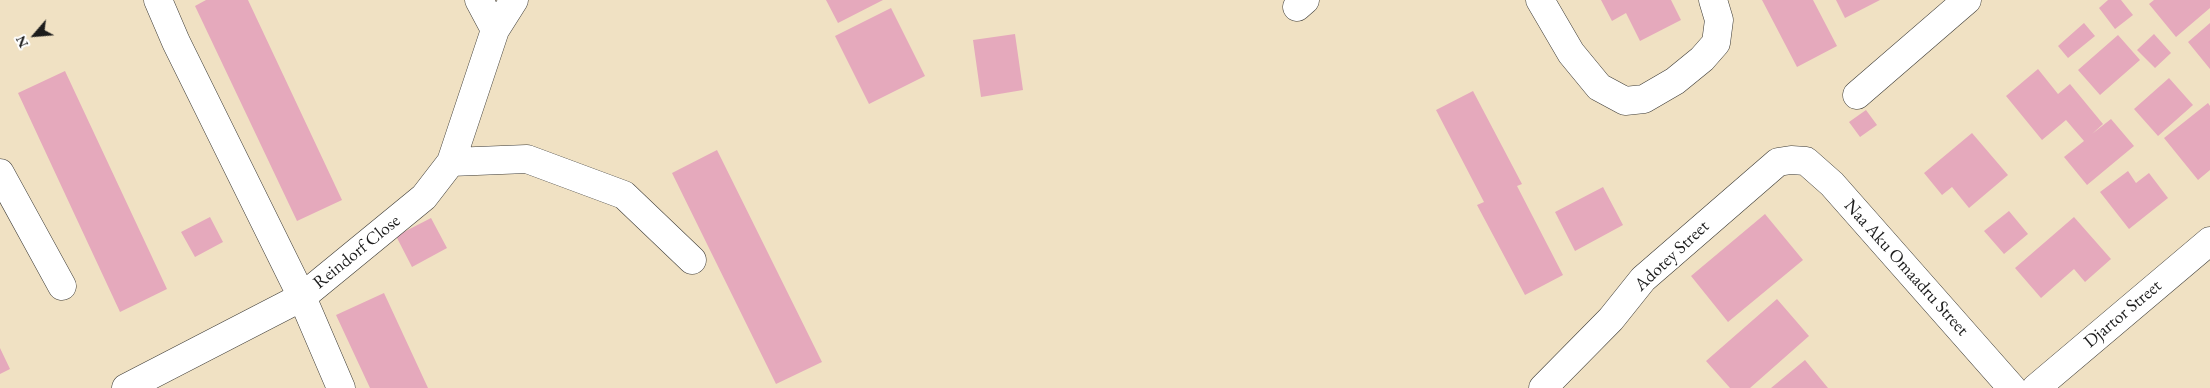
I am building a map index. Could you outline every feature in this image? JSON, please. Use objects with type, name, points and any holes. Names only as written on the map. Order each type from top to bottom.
[{"type":"street","points":[[158,0],[176,42],[302,297],[341,388]]},
{"type":"street","points":[[479,0],[495,30]]},
{"type":"street","name":"Reindorf Close","points":[[126,388],[302,297],[424,197],[451,162],[495,30],[514,0]]},
{"type":"street","points":[[1540,0],[1571,54],[1599,87],[1625,101],[1644,99],[1675,81],[1707,54],[1716,42],[1719,20],[1713,0]]},
{"type":"street","points":[[1857,95],[1967,0]]},
{"type":"street","points":[[451,162],[527,159],[624,195],[692,260]]},
{"type":"street","name":"Adotey Street","points":[[1543,388],[1611,319],[1643,279],[1778,162],[1791,160]]},
{"type":"street","name":"Naa Aku Omaadru Street","points":[[1791,160],[1806,162],[1832,184],[2012,388]]},
{"type":"street","points":[[0,173],[62,286]]},
{"type":"street","name":"Djartor Street","points":[[2036,388],[2210,241]]},
{"type":"building","points":[[206,0],[248,0],[342,200],[297,221],[195,6]]},
{"type":"building","points":[[826,0],[883,0],[838,23]]},
{"type":"building","points":[[1601,0],[1671,0],[1681,20],[1640,41],[1626,13],[1612,21]]},
{"type":"building","points":[[1762,0],[1813,0],[1837,46],[1797,67]]},
{"type":"building","points":[[1836,0],[1880,0],[1845,18]]},
{"type":"building","points":[[2108,0],[2121,0],[2133,15],[2115,29],[2099,8]]},
{"type":"building","points":[[2154,0],[2210,0],[2210,8],[2176,37],[2149,4]]},
{"type":"building","points":[[891,8],[925,76],[869,104],[835,36]]},
{"type":"building","points":[[2084,23],[2095,36],[2068,58],[2058,46]]},
{"type":"building","points":[[2210,23],[2210,69],[2188,42]]},
{"type":"building","points":[[1015,34],[1023,90],[981,97],[973,40]]},
{"type":"building","points":[[2154,34],[2171,53],[2155,68],[2137,50]]},
{"type":"building","points":[[2118,35],[2140,60],[2100,95],[2078,70]]},
{"type":"building","points":[[2038,69],[2058,94],[2070,84],[2103,124],[2092,134],[2111,119],[2134,146],[2087,185],[2064,157],[2084,141],[2066,120],[2042,140],[2006,96]]},
{"type":"building","points":[[65,71],[167,289],[120,312],[18,93]]},
{"type":"building","points":[[2169,78],[2193,105],[2158,136],[2134,109]]},
{"type":"building","points":[[1473,91],[1522,184],[1517,186],[1563,275],[1525,295],[1477,205],[1484,202],[1436,110]]},
{"type":"building","points":[[2208,103],[2210,106],[2210,170],[2198,180],[2164,138]]},
{"type":"building","points":[[1866,110],[1877,125],[1860,137],[1849,122]]},
{"type":"building","points":[[1972,133],[2008,175],[1969,208],[1952,187],[1942,195],[1924,173]]},
{"type":"building","points":[[717,150],[822,362],[776,384],[672,173]]},
{"type":"building","points":[[2128,171],[2136,183],[2149,173],[2168,198],[2129,229],[2100,192]]},
{"type":"building","points":[[1603,187],[1623,225],[1575,251],[1555,212]]},
{"type":"building","points":[[2009,211],[2028,234],[2004,254],[1984,231]]},
{"type":"building","points":[[1765,214],[1803,260],[1728,322],[1691,276]]},
{"type":"building","points":[[210,217],[223,242],[195,257],[181,232]]},
{"type":"building","points":[[2074,217],[2111,259],[2085,282],[2074,269],[2041,298],[2015,268]]},
{"type":"building","points":[[431,218],[447,248],[412,267],[396,236]]},
{"type":"building","points":[[384,293],[428,388],[370,388],[336,315]]},
{"type":"building","points":[[1777,299],[1809,336],[1750,388],[1730,388],[1706,361]]},
{"type":"building","points":[[0,348],[10,369],[0,374]]},
{"type":"building","points":[[1805,360],[1828,388],[1771,388]]}]
